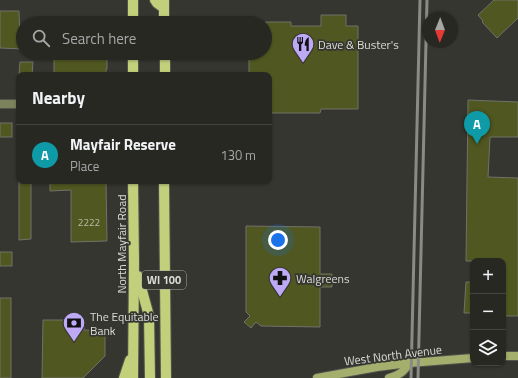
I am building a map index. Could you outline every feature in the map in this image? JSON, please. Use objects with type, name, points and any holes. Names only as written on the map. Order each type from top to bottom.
[{"type":"main road","points":[[133,0],[133,16]]},
{"type":"main road","points":[[155,0],[157,3],[164,4],[164,16]]},
{"type":"main road","points":[[133,60],[133,72]]},
{"type":"main road","points":[[164,60],[165,72]]},
{"type":"main road","name":"North Mayfair Road","points":[[133,184],[133,378]]},
{"type":"main road","name":"WI 100","points":[[164,184],[166,378]]},
{"type":"main road","points":[[134,262],[148,316],[150,378]]},
{"type":"main road","points":[[124,378],[133,351]]},
{"type":"main road","points":[[506,356],[518,356]]},
{"type":"main road","points":[[166,358],[171,373],[175,378]]},
{"type":"main road","name":"West North Avenue","points":[[317,378],[348,375],[377,366],[470,358]]},
{"type":"main road","points":[[389,378],[397,376],[405,370],[409,363]]},
{"type":"street","points":[[0,104],[16,104]]},
{"type":"building","points":[[494,0],[518,0],[518,18],[497,38],[482,22],[483,21],[478,15]]},
{"type":"building","points":[[0,11],[19,11],[19,16],[16,16],[16,49],[0,48]]},
{"type":"building","name":"Dave & Buster's","points":[[321,15],[346,15],[346,26],[358,26],[358,109],[321,109],[320,113],[272,113],[272,72],[249,72],[249,60],[272,60],[272,22],[291,22],[291,26],[321,26]]},
{"type":"building","points":[[54,60],[107,60],[106,72],[54,72]]},
{"type":"building","points":[[20,62],[33,62],[32,72],[19,72]]},
{"type":"building","points":[[468,100],[518,102],[518,137],[490,137],[488,177],[518,178],[518,316],[506,316],[506,258],[470,258],[470,261],[466,261]]},
{"type":"building","points":[[0,123],[12,123],[12,137],[0,137]]},
{"type":"building","points":[[19,184],[31,184],[31,239],[19,240]]},
{"type":"building","points":[[50,184],[106,184],[107,241],[71,242],[71,190],[50,191]]},
{"type":"building","points":[[246,226],[320,227],[320,274],[332,274],[332,287],[320,287],[320,327],[261,326],[256,322],[251,328],[244,322],[250,316],[246,312]]},
{"type":"building","points":[[0,252],[12,252],[12,266],[0,266]]},
{"type":"building","points":[[466,282],[470,282],[470,313],[464,313]]},
{"type":"building","points":[[0,298],[11,298],[11,378],[0,378]]},
{"type":"building","name":"The Equitable Bank","points":[[43,320],[84,320],[84,330],[105,331],[105,356],[83,378],[42,378]]},
{"type":"railway","points":[[411,378],[420,0]]},
{"type":"railway","points":[[418,378],[427,0]]},
{"type":"place","name":"Dave & Buster's","points":[[303,64]]},
{"type":"place","name":"Mayfair Reserve","points":[[477,144]]},
{"type":"place","name":"Walgreens","points":[[280,298]]},
{"type":"place","name":"The Equitable Bank","points":[[74,342]]}]
